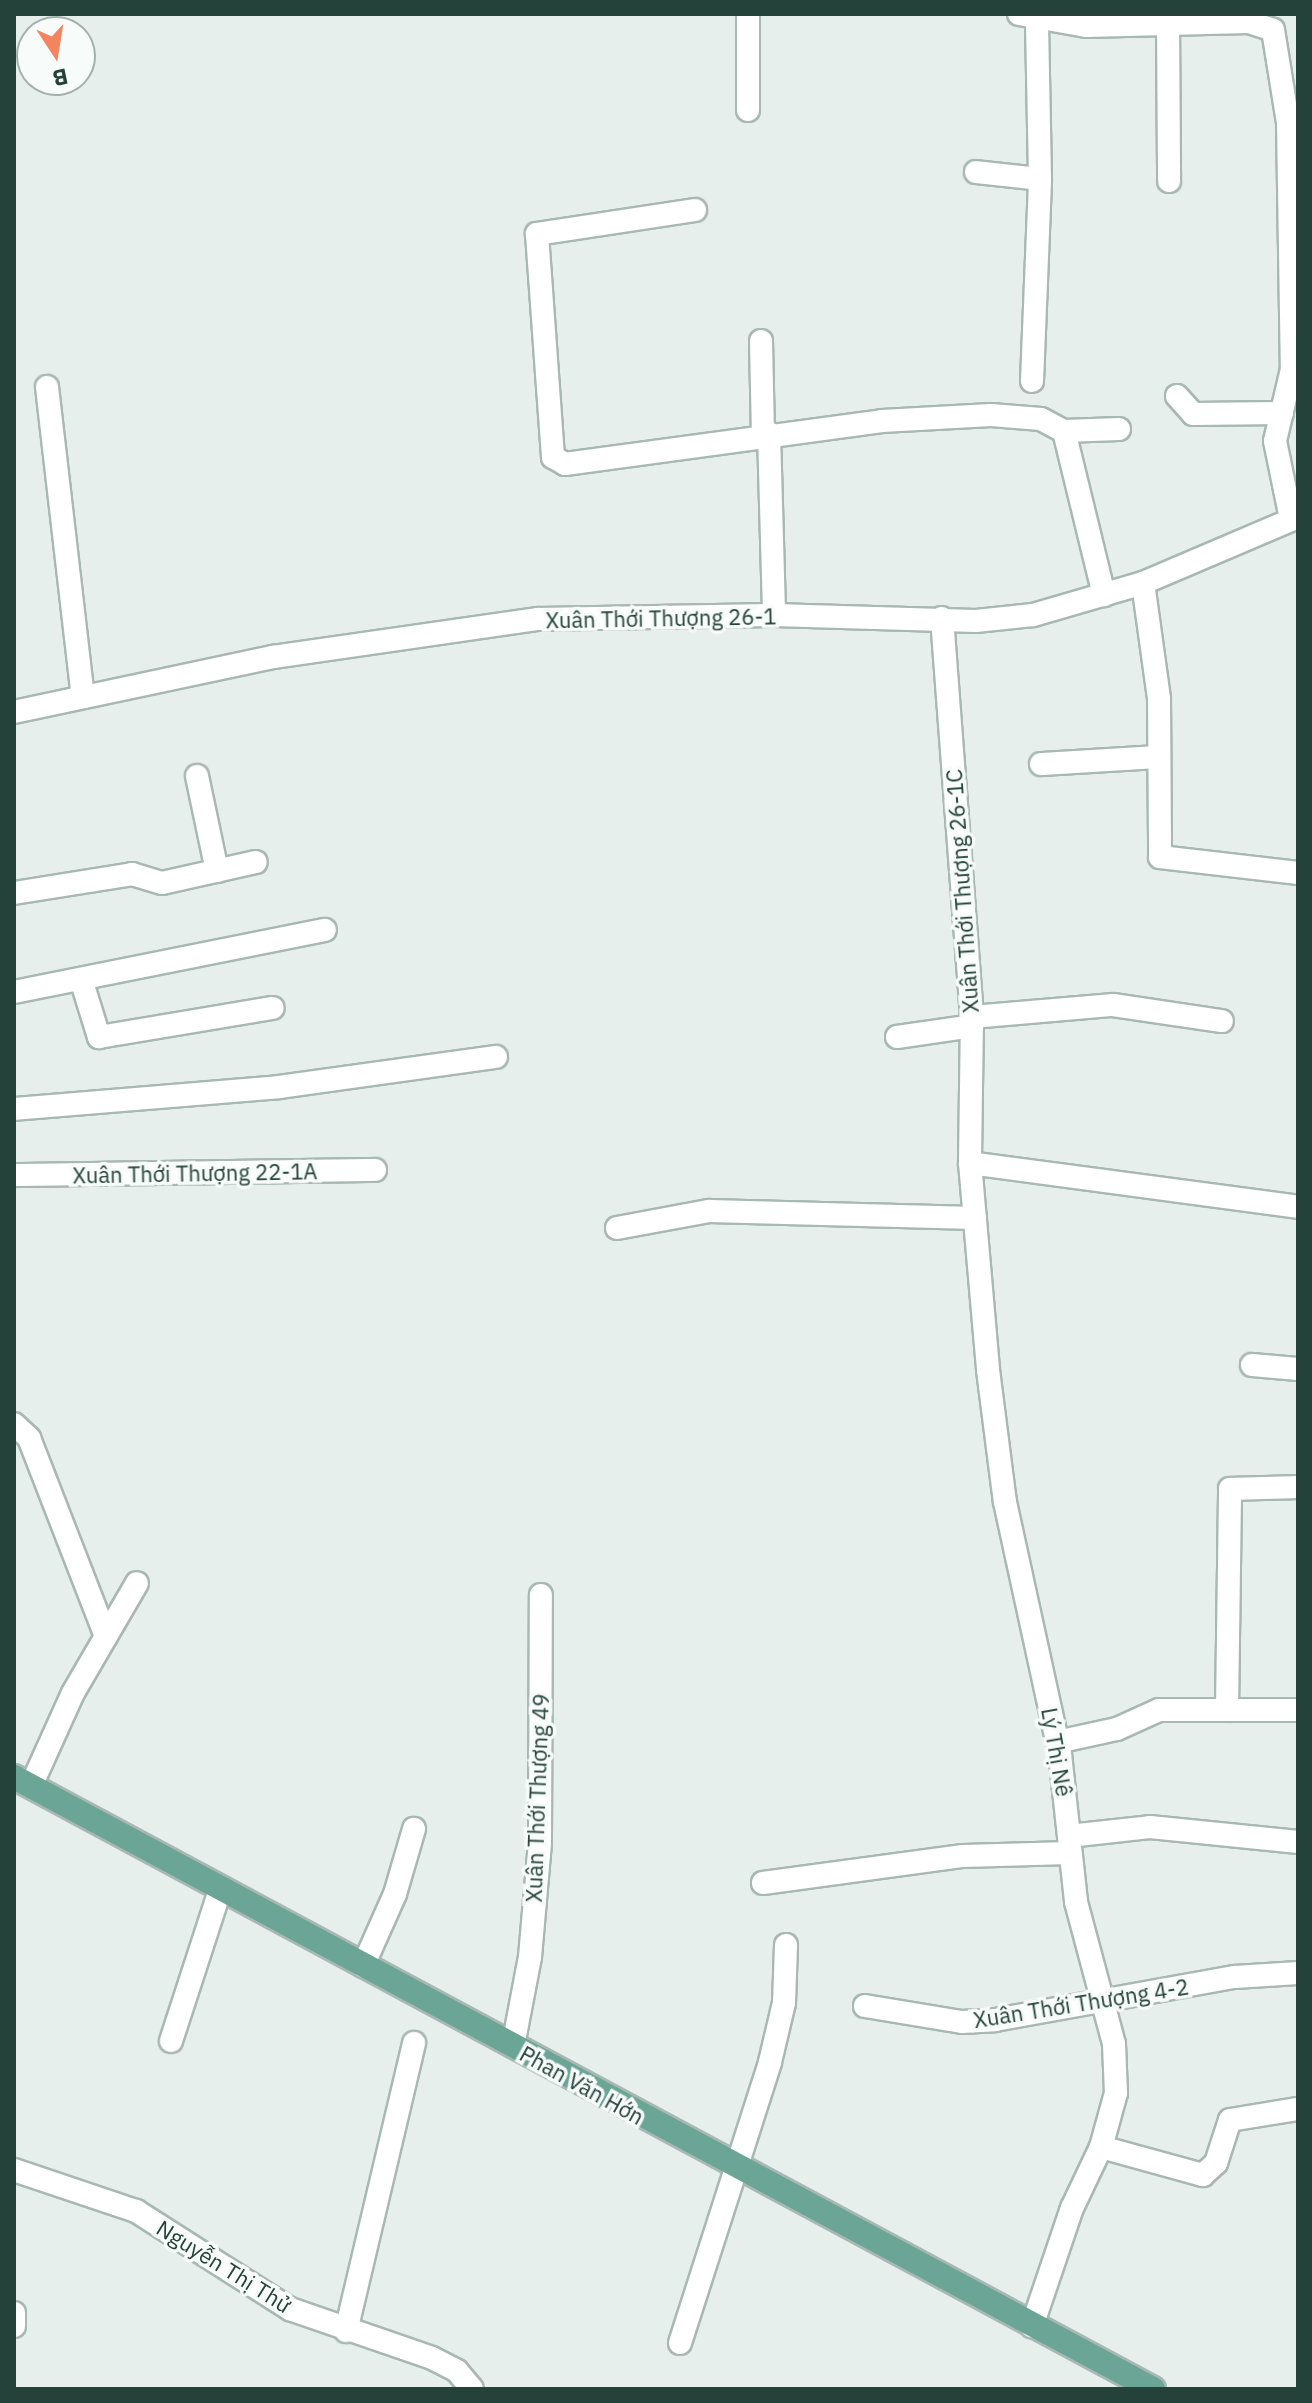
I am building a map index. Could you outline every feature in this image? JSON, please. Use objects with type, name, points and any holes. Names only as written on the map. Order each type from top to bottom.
[{"type":"main road","name":"Phan Văn Hớn","points":[[22,1781],[1150,2388]]},
{"type":"street","points":[[748,14],[748,110]]},
{"type":"street","points":[[1032,381],[1040,179],[1027,15],[1086,26],[1249,22],[1273,30],[1288,123],[1292,369],[1275,441],[1295,518]]},
{"type":"street","points":[[1168,24],[1169,181]]},
{"type":"street","points":[[976,172],[1040,179]]},
{"type":"street","points":[[695,210],[537,234],[553,457],[565,464],[766,433],[991,415],[1041,419],[1064,431],[1119,429]]},
{"type":"street","points":[[761,341],[774,615]]},
{"type":"street","points":[[47,387],[83,697]]},
{"type":"street","points":[[1177,396],[1193,414],[1282,413]]},
{"type":"street","points":[[1064,431],[1104,595]]},
{"type":"street","name":"Xuân Thới Thượng 26-1","points":[[14,712],[273,657],[472,626],[613,615],[942,618],[1033,615],[1143,583],[1295,518]]},
{"type":"street","points":[[1143,583],[1159,699],[1160,857],[1298,873]]},
{"type":"street","name":"Xuân Thới Thượng 26-1C","points":[[942,618],[972,1021],[970,1163]]},
{"type":"street","points":[[1041,764],[1159,757]]},
{"type":"street","points":[[197,776],[217,871]]},
{"type":"street","points":[[14,893],[132,874],[162,883],[256,862]]},
{"type":"street","points":[[14,992],[325,930]]},
{"type":"street","points":[[81,979],[99,1037],[273,1008]]},
{"type":"street","points":[[897,1037],[972,1021],[1113,1005],[1222,1021]]},
{"type":"street","points":[[14,1109],[279,1087],[496,1057]]},
{"type":"street","points":[[970,1163],[1298,1207]]},
{"type":"street","name":"Lý Thị Nê","points":[[970,1163],[1005,1502],[1057,1742],[1076,1902],[1114,2044],[1116,2093],[1101,2147],[1072,2208],[1032,2326]]},
{"type":"street","name":"Xuân Thới Thượng 22-1A","points":[[14,1175],[375,1170]]},
{"type":"street","points":[[617,1228],[709,1211],[975,1218]]},
{"type":"street","points":[[1252,1365],[1298,1369]]},
{"type":"street","points":[[14,1424],[29,1438],[106,1637]]},
{"type":"street","points":[[1227,1710],[1230,1489],[1298,1487]]},
{"type":"street","points":[[22,1781],[137,1583]]},
{"type":"street","name":"Xuân Thới Thượng 49","points":[[513,2046],[530,1957],[540,1842],[541,1595]]},
{"type":"street","points":[[1057,1742],[1117,1729],[1159,1710],[1298,1710]]},
{"type":"street","points":[[763,1883],[1069,1844],[1150,1827],[1298,1842]]},
{"type":"street","points":[[363,1966],[395,1894],[414,1829]]},
{"type":"street","points":[[171,2041],[220,1890]]},
{"type":"street","points":[[680,2343],[733,2166],[770,2062],[784,2003],[786,1945]]},
{"type":"street","name":"Xuân Thới Thượng 4-2","points":[[865,2006],[962,2022],[1105,2002],[1235,1977],[1298,1973]]},
{"type":"street","points":[[346,2331],[414,2043]]},
{"type":"street","points":[[1101,2147],[1203,2175],[1216,2163],[1230,2120],[1298,2109]]},
{"type":"street","name":"Nguyễn Thị Thử","points":[[14,2170],[136,2211],[249,2287],[346,2331],[432,2358],[457,2371],[472,2389]]},
{"type":"street","points":[[14,2313],[14,2326]]}]
